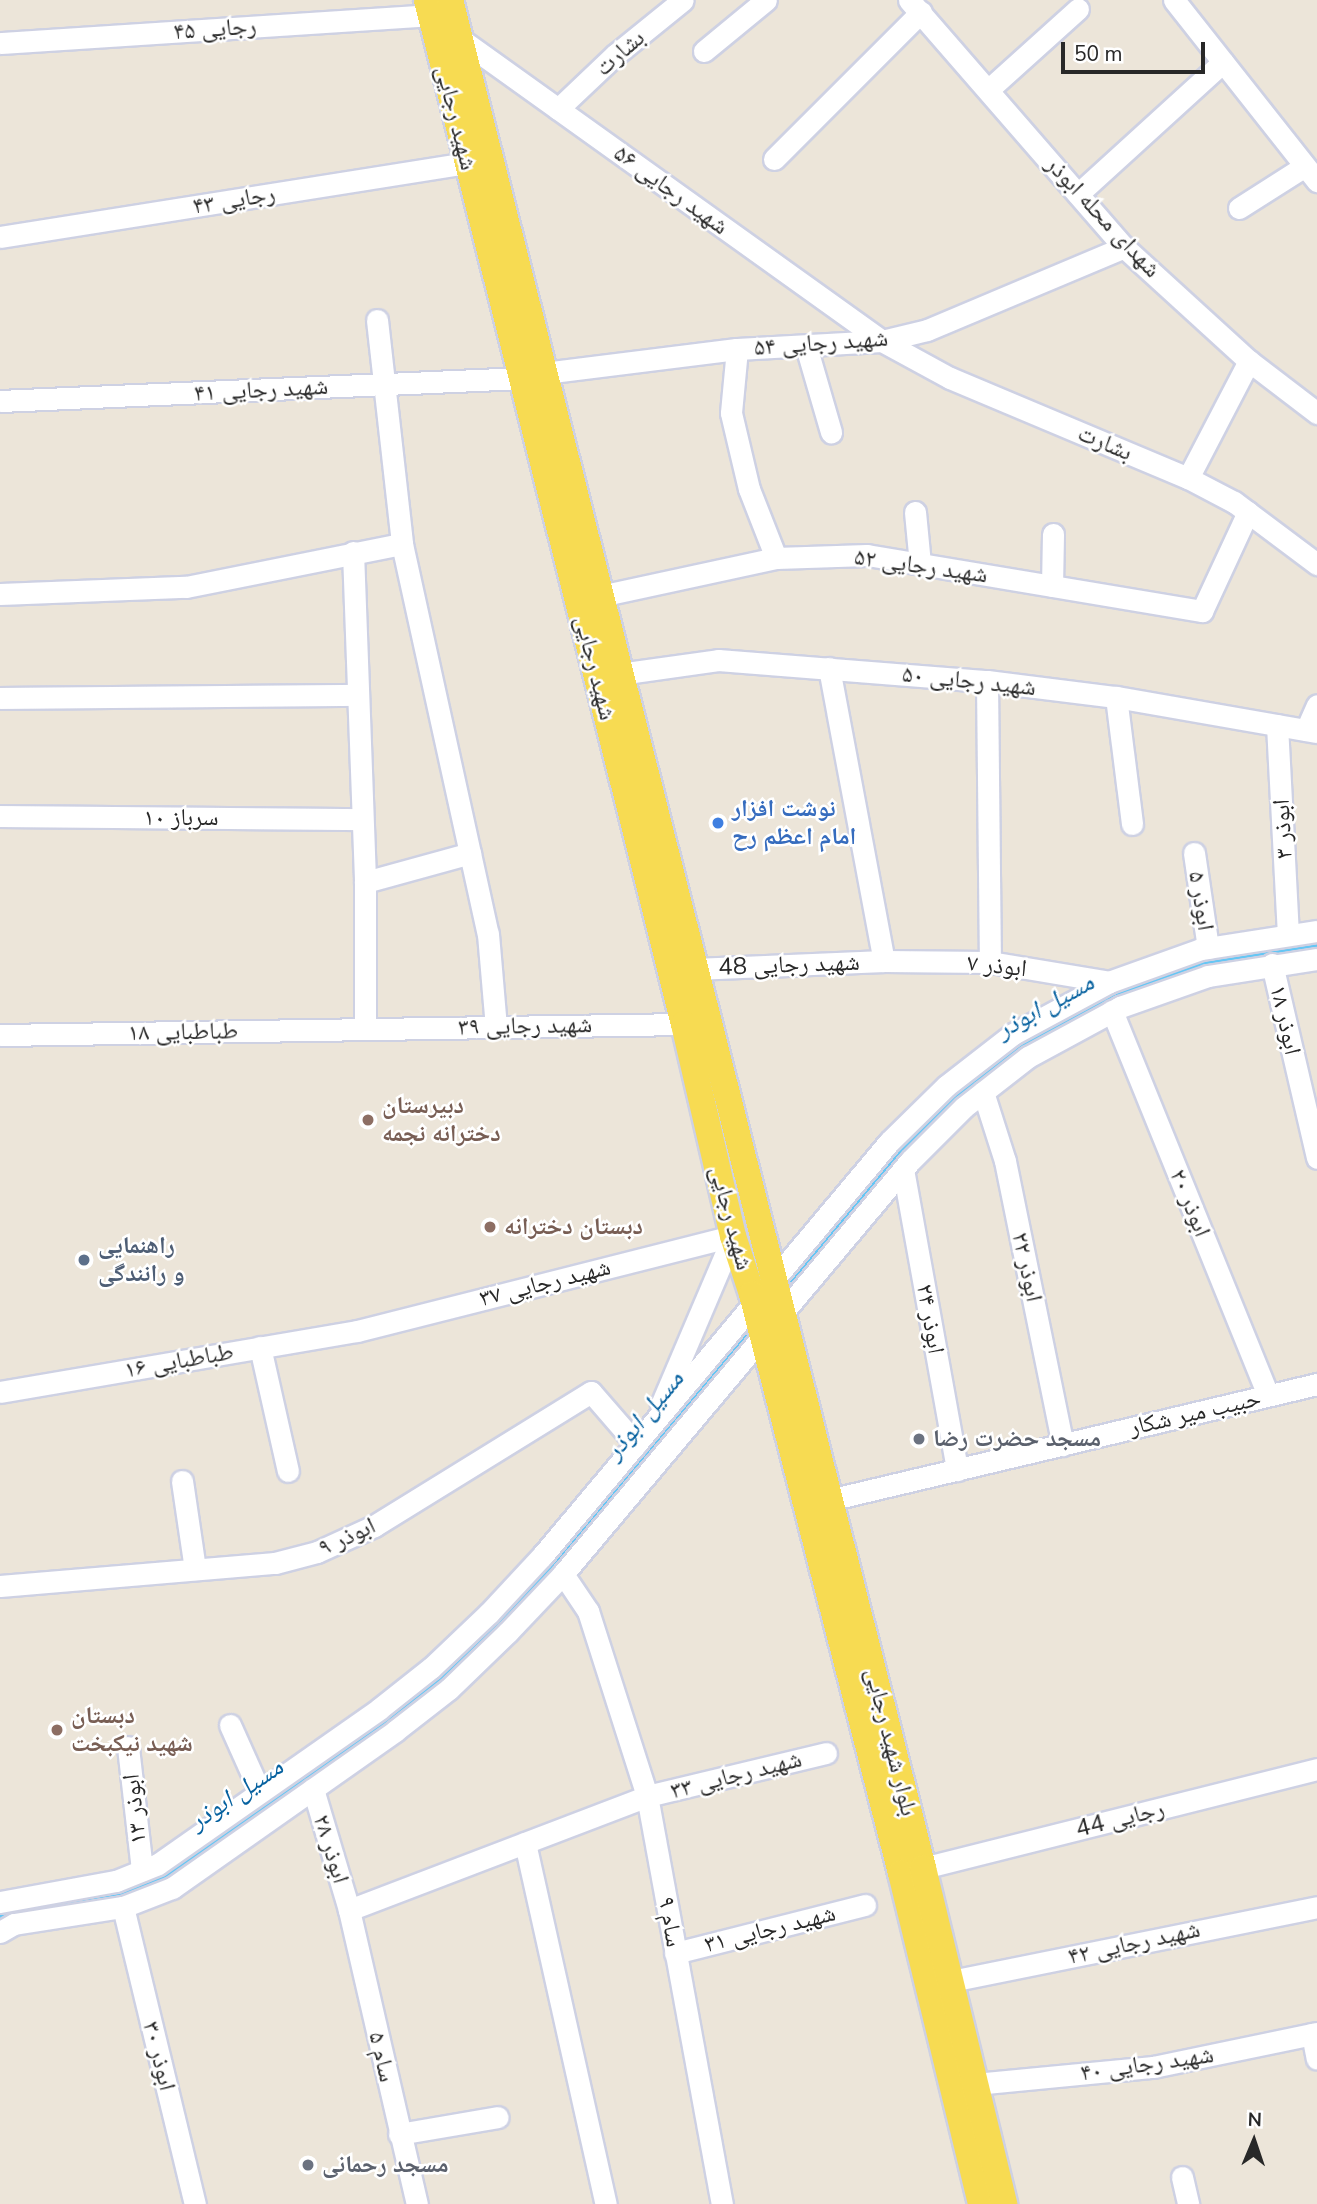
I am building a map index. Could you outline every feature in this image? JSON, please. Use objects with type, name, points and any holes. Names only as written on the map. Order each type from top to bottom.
[{"type":"main road","name":"شهید رجایی","points":[[444,5],[459,38],[533,376],[733,1236],[763,1335]]},
{"type":"main road","name":"شهید رجایی","points":[[444,5],[468,163],[600,596],[772,1282]]},
{"type":"main road","name":"بلوار شهید رجایی","points":[[772,1282],[923,1868],[1004,2204]]},
{"type":"main road","name":"بلوار شهید رجایی","points":[[763,1335],[901,1873],[981,2204]]},
{"type":"street","name":"بشارت","points":[[558,109],[615,55],[683,0]]},
{"type":"street","points":[[704,51],[766,0]]},
{"type":"street","points":[[1174,0],[1311,173],[1239,208]]},
{"type":"street","name":"رجایی ۴۵","points":[[0,43],[444,5]]},
{"type":"street","points":[[774,159],[915,6]]},
{"type":"street","name":"شهدای محله ابوذر","points":[[915,6],[1124,247],[1250,360],[1317,413]]},
{"type":"street","points":[[988,90],[1077,9]]},
{"type":"street","name":"شهید رجایی ۵۶","points":[[459,38],[882,341]]},
{"type":"street","points":[[1078,194],[1223,62]]},
{"type":"street","name":"رجایی ۴۳","points":[[0,237],[468,163]]},
{"type":"street","name":"شهید رجایی ۵۴","points":[[533,376],[737,349],[882,341],[927,330],[1124,247]]},
{"type":"street","points":[[377,320],[402,544],[488,934],[496,1027]]},
{"type":"street","name":"بشارت","points":[[882,341],[950,378],[1188,478],[1248,512],[1317,564]]},
{"type":"street","points":[[806,346],[831,432]]},
{"type":"street","points":[[737,349],[731,413],[750,488],[776,558]]},
{"type":"street","points":[[1188,478],[1250,360]]},
{"type":"street","name":"شهید رجایی ۴۱","points":[[0,401],[533,376]]},
{"type":"street","points":[[915,512],[920,564]]},
{"type":"street","name":"شهید رجایی ۵۲","points":[[600,596],[776,558],[867,555],[1202,611],[1248,512]]},
{"type":"street","points":[[1052,586],[1053,534]]},
{"type":"street","points":[[0,594],[186,587],[402,544]]},
{"type":"street","points":[[353,552],[365,881],[365,1029]]},
{"type":"street","name":"شهید رجایی ۵۰","points":[[619,674],[718,660],[829,668],[987,681],[1116,697],[1312,731]]},
{"type":"street","points":[[829,668],[884,961]]},
{"type":"street","points":[[987,681],[990,962]]},
{"type":"street","points":[[0,698],[358,695]]},
{"type":"street","points":[[1116,697],[1132,824]]},
{"type":"street","points":[[1312,731],[1317,705]]},
{"type":"street","name":"ابوذر ۳","points":[[1277,725],[1288,933]]},
{"type":"street","name":"سرباز ۱۰","points":[[0,816],[362,819]]},
{"type":"street","points":[[365,881],[470,853]]},
{"type":"street","name":"ابوذر ۵","points":[[1194,853],[1208,948]]},
{"type":"street","points":[[0,1902],[116,1881],[159,1864],[379,1709],[431,1668],[489,1613],[542,1556],[889,1142],[946,1086],[1013,1034],[1109,982],[1208,948],[1288,933],[1317,931]]},
{"type":"street","points":[[0,1931],[14,1924],[123,1907],[172,1888],[449,1689],[508,1633],[563,1574],[903,1169],[964,1107],[1028,1057],[1112,1012],[1208,976],[1317,959]]},
{"type":"street","name":"ابوذر ۷","points":[[884,961],[990,962],[1109,982]]},
{"type":"street","name":"شهید رجایی 48","points":[[694,969],[884,961]]},
{"type":"street","name":"ابوذر ۱۸","points":[[1272,964],[1317,1158]]},
{"type":"street","name":"ابوذر ۲۰","points":[[1112,1012],[1268,1395]]},
{"type":"street","name":"شهید رجایی ۳۹","points":[[365,1029],[684,1024]]},
{"type":"street","name":"طباطبایی ۱۸","points":[[0,1035],[365,1029]]},
{"type":"street","name":"ابوذر ۲۲","points":[[983,1092],[1005,1161],[1063,1444]]},
{"type":"street","name":"ابوذر ۲۴","points":[[903,1169],[957,1470]]},
{"type":"street","points":[[652,1425],[733,1236]]},
{"type":"street","name":"شهید رجایی ۳۷","points":[[357,1331],[733,1236]]},
{"type":"street","name":"طباطبایی ۱۶","points":[[0,1392],[357,1331]]},
{"type":"street","points":[[260,1347],[288,1471]]},
{"type":"street","name":"حبیب میر شکار","points":[[829,1500],[1317,1384]]},
{"type":"street","name":"ابوذر ۹","points":[[0,1586],[275,1563],[317,1552],[374,1526],[591,1392],[636,1444]]},
{"type":"street","points":[[182,1481],[195,1570]]},
{"type":"street","name":"سام ۹","points":[[563,1574],[588,1611],[647,1796],[722,2204]]},
{"type":"street","points":[[230,1725],[260,1792]]},
{"type":"street","name":"ابوذر ۱۳","points":[[128,1747],[142,1870]]},
{"type":"street","name":"شهید رجایی ۳۳","points":[[349,1910],[647,1796],[826,1753]]},
{"type":"street","name":"رجایی 44","points":[[923,1868],[1317,1769]]},
{"type":"street","name":"ابوذر ۲۸","points":[[313,1788],[349,1910]]},
{"type":"street","points":[[525,1843],[606,2204]]},
{"type":"street","name":"شهید رجایی ۳۱","points":[[675,1953],[865,1905]]},
{"type":"street","name":"ابوذر ۳۰","points":[[123,1907],[195,2204]]},
{"type":"street","name":"شهید رجایی ۴۲","points":[[951,1981],[1317,1907]]},
{"type":"street","name":"سام ۵","points":[[349,1910],[417,2204]]},
{"type":"street","points":[[1315,2033],[1317,2059]]},
{"type":"street","name":"شهید رجایی ۴۰","points":[[975,2084],[1153,2067],[1315,2033]]},
{"type":"street","points":[[399,2134],[498,2117]]},
{"type":"street","points":[[1182,2177],[1188,2204]]},
{"type":"waterway","name":"مسیل ابوذر","points":[[0,1917],[12,1910],[118,1895],[218,1840],[337,1756],[469,1651],[596,1513],[905,1146],[958,1093],[1001,1059],[1140,984],[1198,964],[1288,948],[1317,946]]},
{"type":"place","name":"نوشت افزار امام اعظم رح","points":[[718,823]]},
{"type":"place","name":"دبیرستان دخترانه نجمه","points":[[368,1120]]},
{"type":"place","name":"دبستان دخترانه","points":[[490,1227]]},
{"type":"place","name":"راهنمایی و رانندگی","points":[[84,1260]]},
{"type":"place","name":"مسجد حضرت رضا","points":[[919,1439]]},
{"type":"place","name":"دبستان شهید نیکبخت","points":[[57,1730]]},
{"type":"place","name":"مسجد رحمانی","points":[[308,2165]]}]
